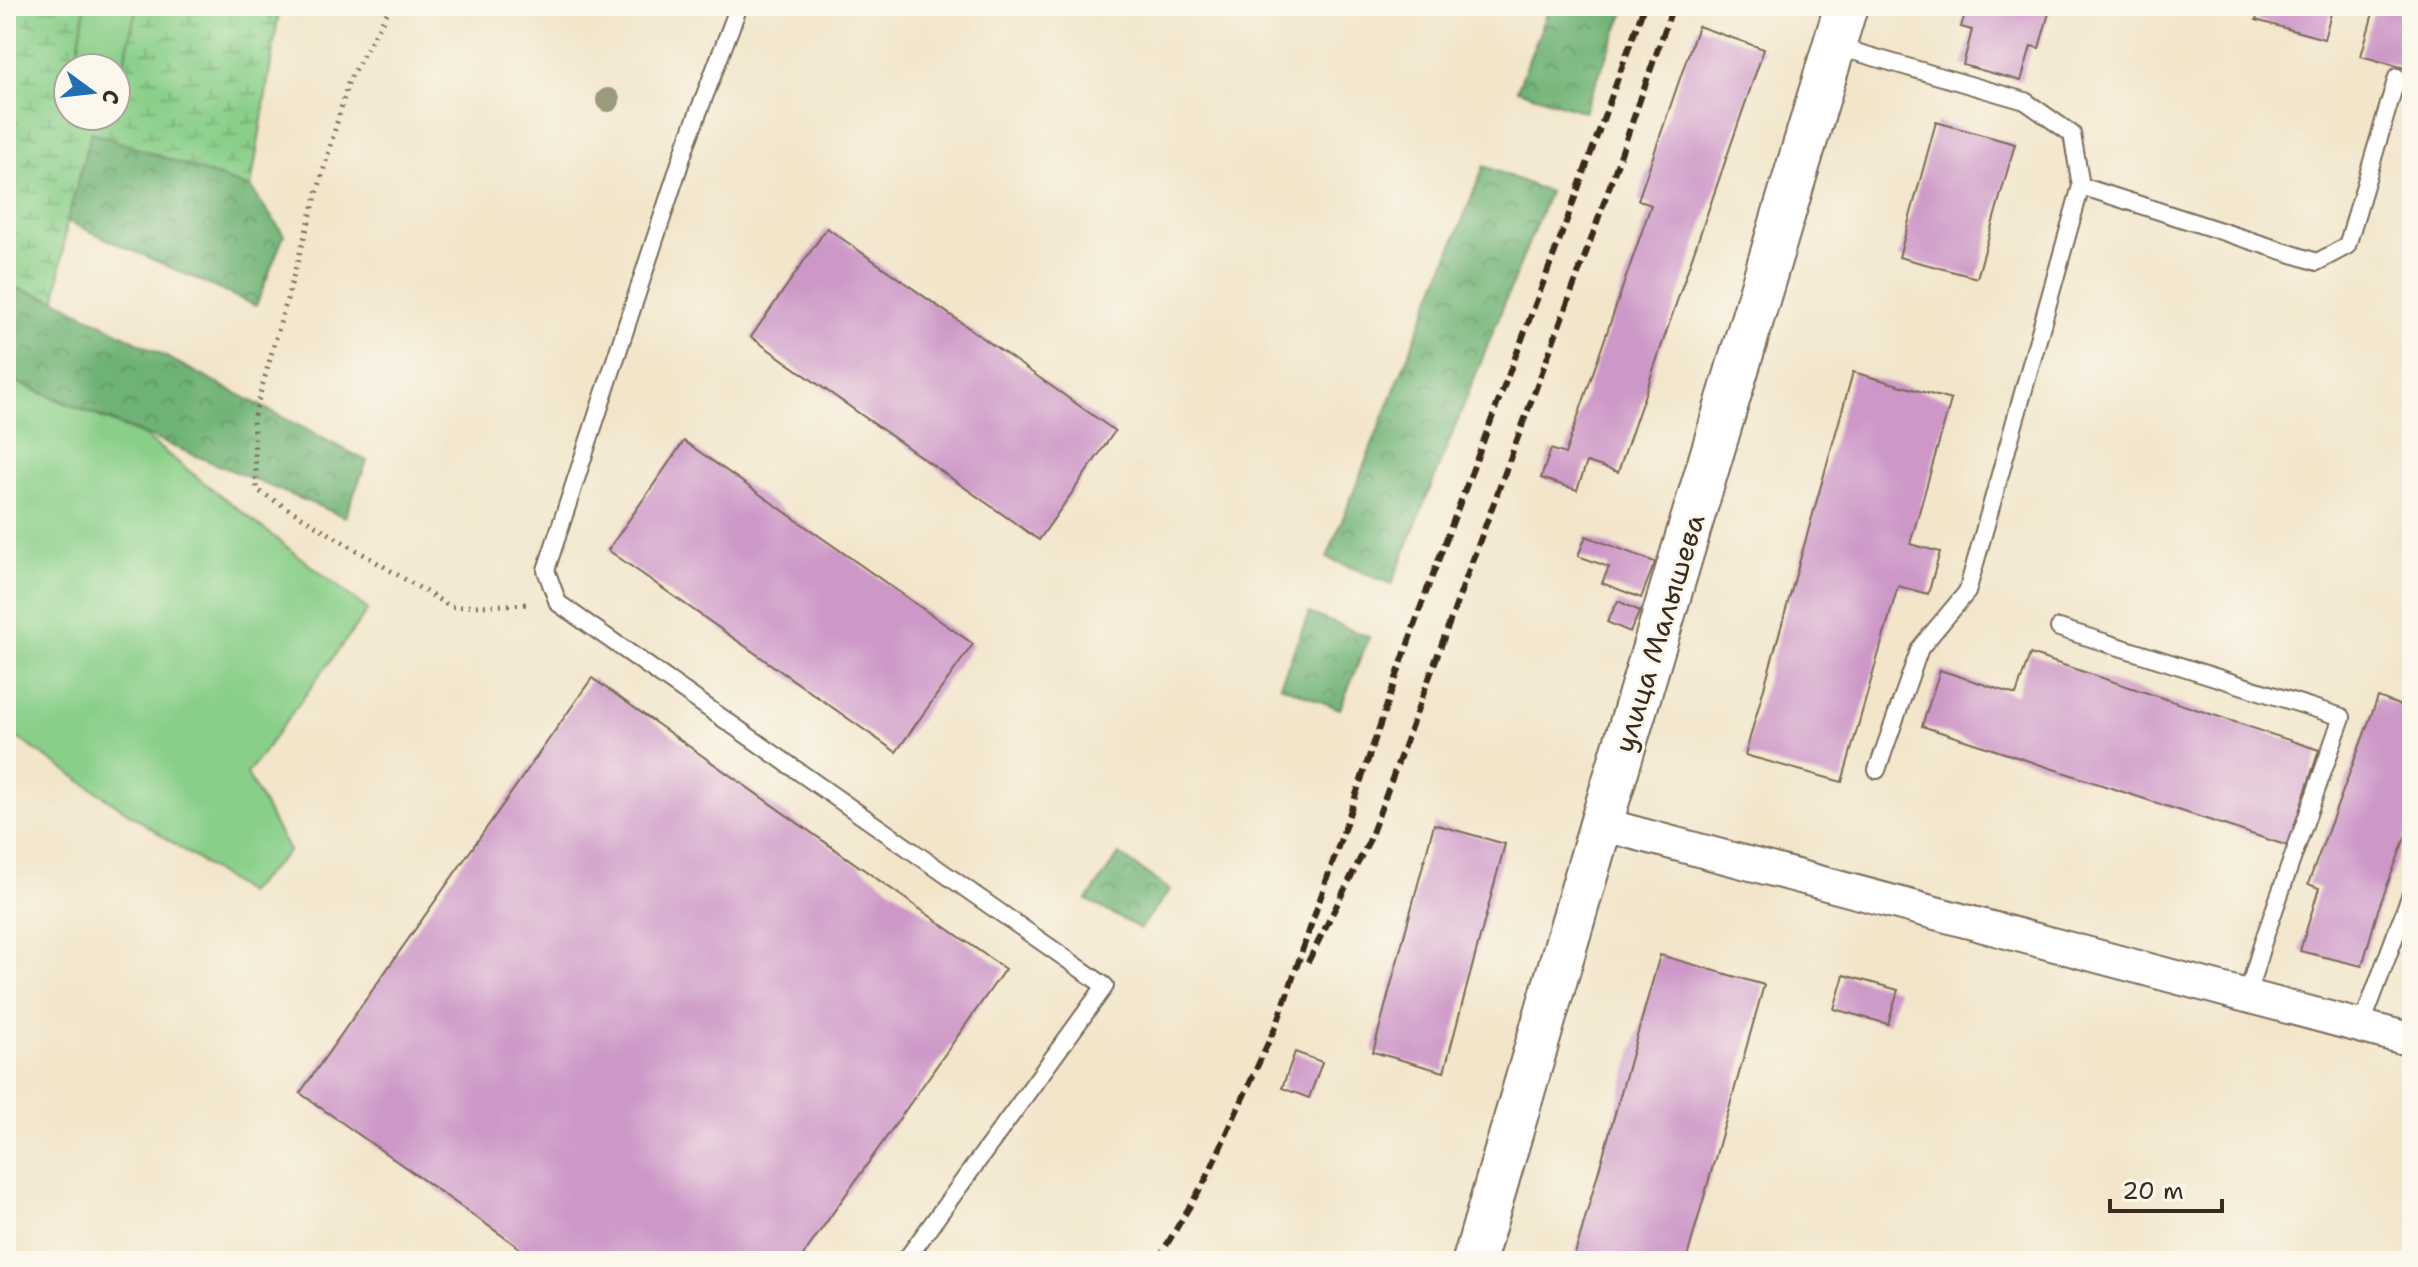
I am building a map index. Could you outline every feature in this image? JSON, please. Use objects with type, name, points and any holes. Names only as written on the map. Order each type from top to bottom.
[{"type":"street","name":"улица Малышева","points":[[1474,1261],[1601,824],[1846,6]]},
{"type":"street","points":[[1601,824],[2412,1040]]},
{"type":"lane","points":[[739,6],[687,142],[546,570],[558,603],[1105,986],[905,1261]]},
{"type":"lane","points":[[1835,46],[2025,101],[2072,134],[2081,186],[1967,592],[1920,648],[1877,770]]},
{"type":"lane","points":[[2081,186],[2317,262],[2347,246],[2397,77]]},
{"type":"lane","points":[[2059,628],[2342,717],[2247,996]]},
{"type":"lane","points":[[2361,1027],[2412,891]]},
{"type":"path","points":[[391,6],[349,80],[253,419],[257,490],[451,607],[558,603]]},
{"type":"green space","points":[[6,6],[85,6],[78,52],[52,52],[52,132],[91,132],[67,221],[56,300],[6,285]]},
{"type":"green space","points":[[85,6],[137,6],[127,52],[78,52]]},
{"type":"green space","points":[[137,6],[280,6],[251,188],[91,132],[132,132],[132,52],[127,52]]},
{"type":"green space","points":[[1550,6],[1627,6],[1584,112],[1517,90]]},
{"type":"green space","points":[[91,132],[251,188],[284,235],[256,306],[67,221]]},
{"type":"green space","points":[[1484,166],[1549,192],[1392,584],[1327,558]]},
{"type":"green space","points":[[6,285],[56,300],[367,461],[345,517],[6,378]]},
{"type":"green space","points":[[6,378],[143,435],[368,610],[247,774],[289,851],[247,893],[6,730]]},
{"type":"green space","points":[[1309,613],[1369,637],[1340,709],[1280,685]]},
{"type":"green space","points":[[1119,854],[1170,890],[1140,929],[1087,900]]},
{"type":"building","points":[[1967,6],[2051,6],[2039,48],[2031,46],[2021,81],[1963,65],[1972,30],[1961,27]]},
{"type":"building","points":[[2260,6],[2333,6],[2324,39],[2256,20]]},
{"type":"building","points":[[2375,6],[2412,6],[2412,70],[2361,56]]},
{"type":"building","points":[[1698,26],[1764,49],[1618,472],[1587,462],[1577,490],[1541,478],[1551,449],[1565,454],[1651,205],[1638,200]]},
{"type":"building","points":[[1936,122],[2015,144],[1977,278],[1899,257]]},
{"type":"building","points":[[827,228],[1115,431],[1039,540],[751,337]]},
{"type":"building","points":[[1853,372],[1951,400],[1910,544],[1940,552],[1928,594],[1898,586],[1842,782],[1745,755]]},
{"type":"building","points":[[684,441],[973,644],[896,752],[608,550]]},
{"type":"building","points":[[1586,536],[1655,562],[1641,598],[1602,583],[1609,567],[1578,556]]},
{"type":"building","points":[[1618,601],[1640,611],[1630,632],[1607,622]]},
{"type":"building","points":[[2030,654],[2319,750],[2288,846],[1922,726],[1940,670],[2016,695]]},
{"type":"building","points":[[592,678],[1005,969],[799,1261],[538,1261],[300,1093]]},
{"type":"building","points":[[2378,697],[2412,710],[2412,819],[2378,910],[2362,966],[2300,951],[2319,888],[2308,884]]},
{"type":"building","points":[[1434,824],[1505,844],[1444,1072],[1373,1052]]},
{"type":"building","points":[[1660,955],[1764,985],[1686,1261],[1573,1261]]},
{"type":"building","points":[[1844,975],[1898,990],[1888,1024],[1834,1009]]},
{"type":"building","points":[[1295,1052],[1322,1062],[1309,1098],[1282,1088]]},
{"type":"railway","points":[[1157,1261],[1206,1179],[1278,1021],[1421,606],[1644,6]]},
{"type":"railway","points":[[1308,962],[1369,841],[1590,242],[1673,6]]}]
